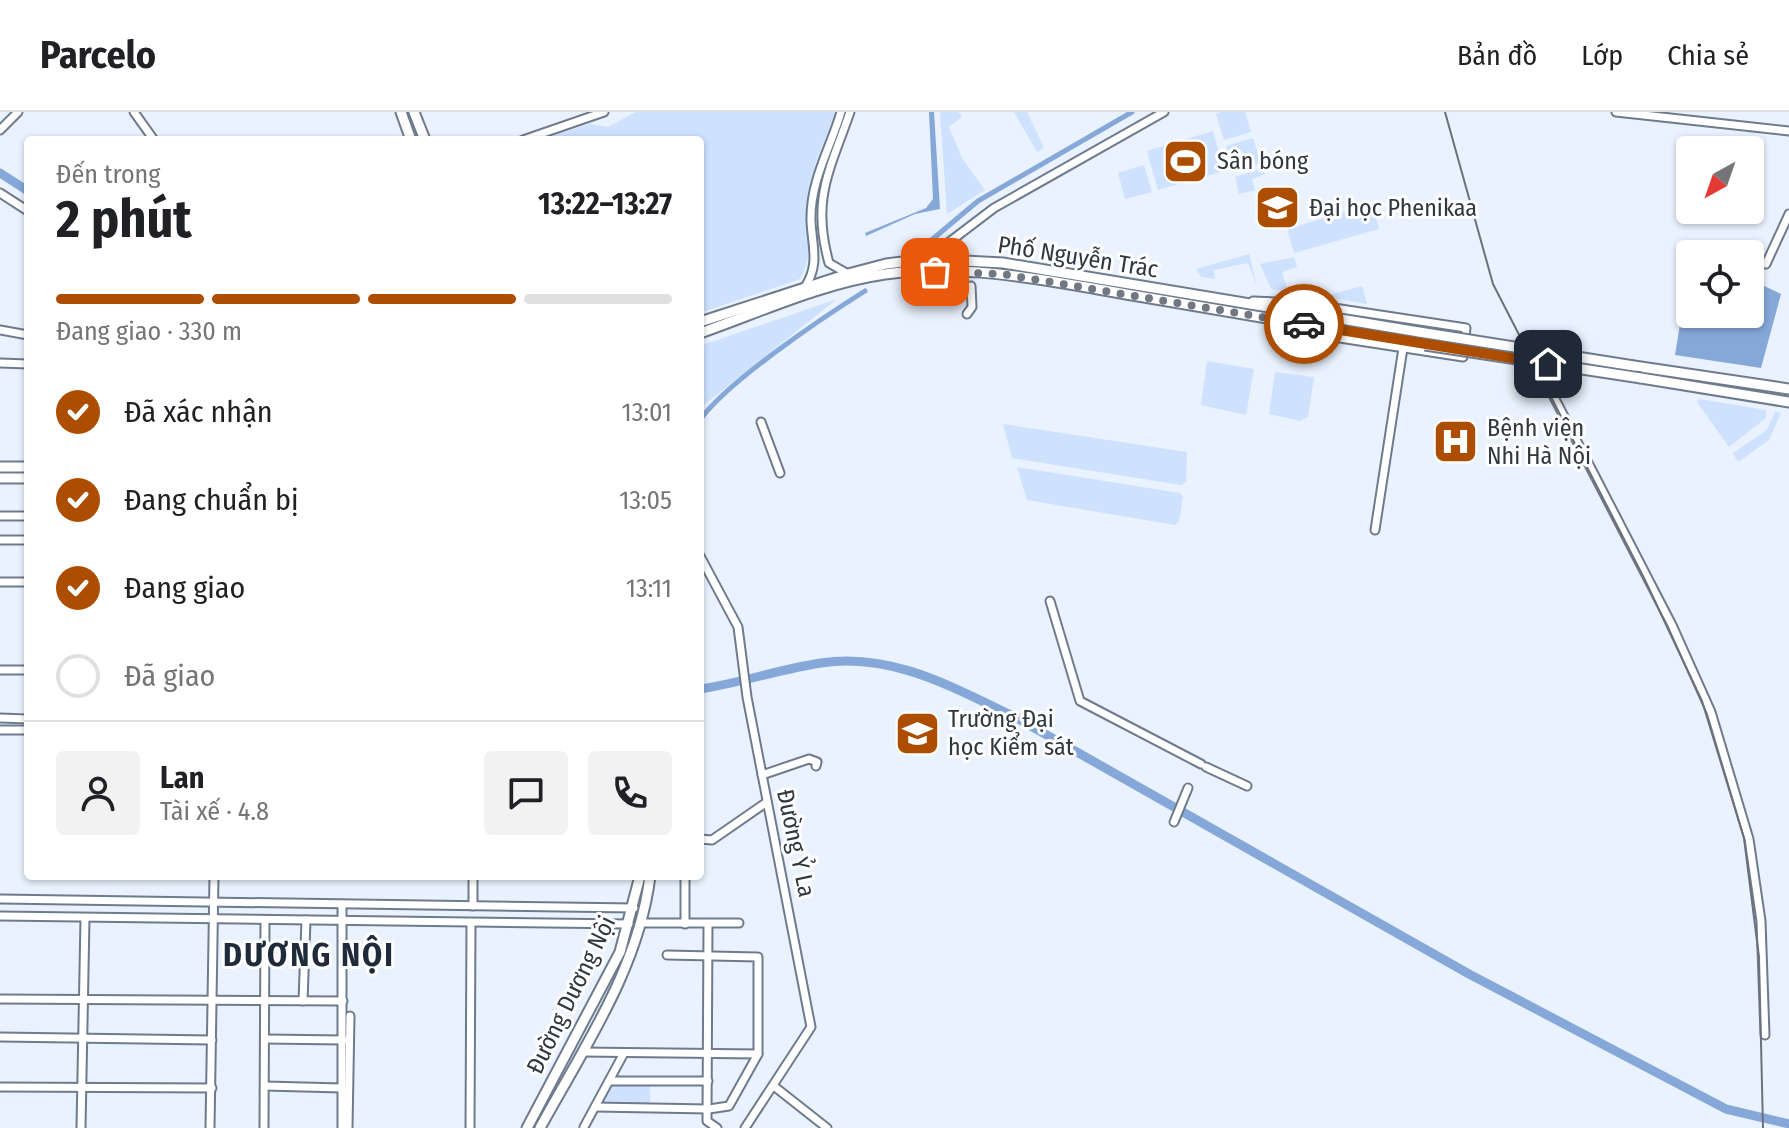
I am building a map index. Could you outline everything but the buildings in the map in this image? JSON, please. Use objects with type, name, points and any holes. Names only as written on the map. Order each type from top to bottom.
[{"type":"main road","points":[[401,112],[410,136]]},
{"type":"main road","points":[[414,112],[423,136]]},
{"type":"main road","name":"Phố Nguyễn Trác","points":[[704,321],[886,264],[927,259],[1003,263],[1286,321],[1641,378],[1770,403],[1789,402]]},
{"type":"main road","name":"Phố Nguyễn Trác","points":[[704,332],[837,286],[885,274],[1002,274],[1219,300],[1789,389]]},
{"type":"main road","points":[[0,467],[24,467]]},
{"type":"main road","points":[[0,478],[24,478]]},
{"type":"main road","name":"Đường Dương Nội","points":[[527,1128],[595,1004],[629,924],[639,880]]},
{"type":"main road","name":"Đường Dương Nội","points":[[540,1128],[605,1009],[641,923],[649,880]]},
{"type":"main road","points":[[595,1004],[605,1009]]},
{"type":"street","points":[[0,130],[18,112]]},
{"type":"street","points":[[134,112],[151,136]]},
{"type":"street","points":[[534,136],[603,112]]},
{"type":"street","points":[[805,287],[816,269],[811,221],[814,182],[841,112]]},
{"type":"street","points":[[848,274],[829,263],[821,235],[820,205],[822,186],[850,112]]},
{"type":"street","points":[[927,259],[994,208],[1164,112]]},
{"type":"street","points":[[1616,112],[1789,131]]},
{"type":"street","points":[[1718,122],[1719,112]]},
{"type":"street","points":[[0,193],[24,208]]},
{"type":"street","points":[[1766,264],[1789,214]]},
{"type":"street","points":[[967,314],[972,307],[971,286]]},
{"type":"street","name":"Phố Nguyễn Trác","points":[[1219,300],[1301,303],[1466,328],[1463,357],[1301,332],[1286,321]]},
{"type":"street","points":[[1442,354],[1445,325]]},
{"type":"street","points":[[0,330],[24,334]]},
{"type":"street","points":[[1553,342],[1533,336],[1524,339],[1537,370],[1672,625],[1711,712],[1749,839],[1761,921],[1765,1035]]},
{"type":"street","points":[[1375,530],[1403,348]]},
{"type":"street","points":[[0,363],[24,364]]},
{"type":"street","points":[[1537,370],[1572,376]]},
{"type":"street","points":[[761,422],[780,473]]},
{"type":"street","points":[[0,516],[24,516]]},
{"type":"street","points":[[0,540],[24,540]]},
{"type":"street","name":"Đường Ỷ La","points":[[704,563],[738,627],[747,697],[811,1027],[775,1087],[745,1128]]},
{"type":"street","points":[[0,582],[24,582]]},
{"type":"street","points":[[1050,601],[1080,701],[1247,786]]},
{"type":"street","points":[[0,670],[24,670]]},
{"type":"street","points":[[0,718],[24,719]]},
{"type":"street","points":[[0,730],[24,730]]},
{"type":"street","points":[[762,775],[809,759],[817,762],[816,766]]},
{"type":"street","points":[[1174,822],[1188,788]]},
{"type":"street","points":[[704,839],[712,840],[767,802]]},
{"type":"street","points":[[210,1128],[214,880]]},
{"type":"street","points":[[473,880],[473,906]]},
{"type":"street","points":[[685,880],[685,924]]},
{"type":"street","points":[[0,899],[634,908]]},
{"type":"street","points":[[342,904],[342,1128]]},
{"type":"street","points":[[0,916],[629,924]]},
{"type":"street","points":[[81,1128],[85,918]]},
{"type":"street","points":[[264,1128],[265,920]]},
{"type":"street","points":[[303,1001],[306,920]]},
{"type":"street","points":[[470,1128],[471,923]]},
{"type":"street","points":[[641,923],[739,923]]},
{"type":"street","points":[[708,924],[707,1121],[717,1128]]},
{"type":"street","points":[[595,1107],[709,1109],[729,1106],[758,1054],[758,957],[667,955]]},
{"type":"street","points":[[0,999],[343,1001]]},
{"type":"street","points":[[348,1128],[350,1016]]},
{"type":"street","points":[[0,1037],[212,1040]]},
{"type":"street","points":[[265,1039],[343,1040]]},
{"type":"street","points":[[582,1052],[758,1054]]},
{"type":"street","points":[[584,1127],[624,1053]]},
{"type":"street","points":[[609,1081],[708,1081]]},
{"type":"street","points":[[265,1086],[342,1088]]},
{"type":"street","points":[[0,1087],[212,1088]]},
{"type":"street","points":[[775,1087],[827,1128]]},
{"type":"shaded area","points":[[636,112],[835,112],[811,179],[808,257],[800,279],[704,312],[704,136],[552,136],[590,124],[608,127]]},
{"type":"shaded area","points":[[940,112],[959,112],[962,117],[949,127],[962,158],[985,190],[947,214]]},
{"type":"shaded area","points":[[1014,112],[1027,112],[1044,148],[1037,152]]},
{"type":"shaded area","points":[[1245,112],[1251,132],[1224,140],[1216,114]]},
{"type":"shaded area","name":"Sân bóng","points":[[1213,131],[1224,171],[1158,190],[1147,151]]},
{"type":"shaded area","points":[[1253,138],[1261,163],[1233,171],[1226,146]]},
{"type":"shaded area","points":[[1144,165],[1152,192],[1125,199],[1118,173]]},
{"type":"shaded area","points":[[1264,168],[1265,174],[1252,179],[1255,190],[1239,194],[1235,177]]},
{"type":"shaded area","points":[[1372,204],[1379,229],[1294,253],[1287,229]]},
{"type":"shaded area","points":[[1249,254],[1257,286],[1248,263],[1214,270],[1215,279],[1201,277],[1196,269]]},
{"type":"shaded area","points":[[1294,257],[1297,267],[1282,272],[1288,291],[1271,289],[1260,264]]},
{"type":"shaded area","points":[[1362,286],[1367,304],[1328,297],[1329,295]]},
{"type":"shaded area","points":[[837,299],[704,405],[704,345]]},
{"type":"shaded area","points":[[1207,361],[1254,369],[1246,415],[1201,405]]},
{"type":"shaded area","points":[[1275,372],[1314,377],[1308,417],[1300,421],[1269,414]]},
{"type":"shaded area","points":[[1700,399],[1766,410],[1766,418],[1729,447],[1697,402]]},
{"type":"shaded area","points":[[1775,412],[1781,413],[1769,440],[1738,462],[1733,453],[1767,430]]},
{"type":"shaded area","points":[[1003,424],[1187,452],[1186,482],[1181,485],[1012,458]]},
{"type":"shaded area","points":[[1017,467],[1180,493],[1183,497],[1179,521],[1175,525],[1027,500]]},
{"type":"shaded area","points":[[609,1081],[650,1082],[650,1108],[595,1107]]},
{"type":"water","points":[[929,112],[934,112],[940,209],[915,214],[866,236],[865,233],[926,208],[933,199]]},
{"type":"water","points":[[1764,286],[1781,294],[1761,368],[1675,355],[1679,328],[1764,328]]},
{"type":"waterway","points":[[916,253],[978,201],[1132,112]]},
{"type":"waterway","points":[[0,173],[24,188]]},
{"type":"waterway","points":[[704,415],[753,369],[865,291]]},
{"type":"waterway","points":[[704,688],[821,663],[847,661],[898,668],[946,684],[1015,717],[1469,974],[1726,1109],[1789,1124]]},
{"type":"railway","points":[[1445,112],[1493,284],[1644,578],[1702,701],[1744,838],[1759,957],[1763,1128]]},
{"type":"way so far","points":[[935,272],[1002,274],[1304,324]]},
{"type":"place","name":"Sân bóng","points":[[1186,161]]},
{"type":"place","name":"Đại học Phenikaa","points":[[1278,208]]},
{"type":"place","name":"Bệnh viện Nhi Hà Nội","points":[[1456,442]]},
{"type":"place","name":"Trường Đại học Kiểm sát","points":[[917,733]]},
{"type":"district","name":"DƯƠNG NỘI","points":[[309,955]]},
{"type":"route","points":[[1304,324],[1548,364]]}]
